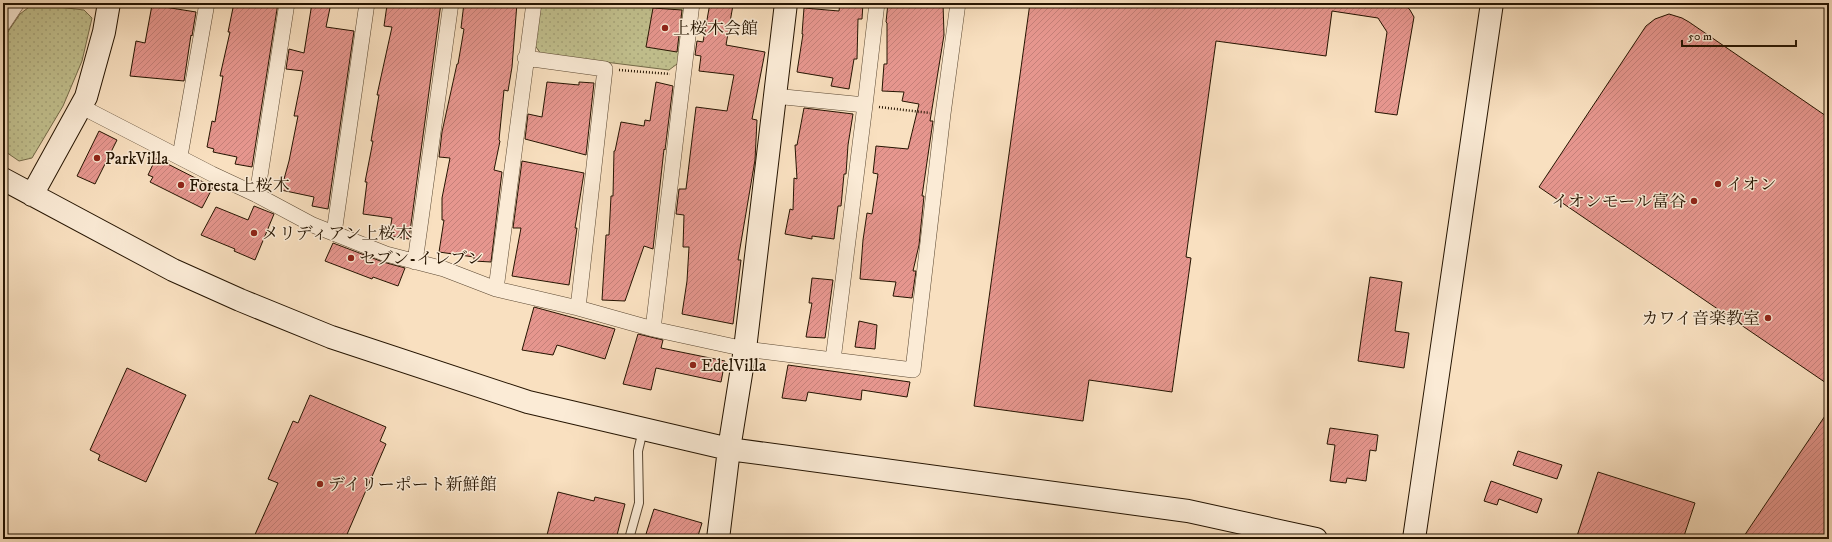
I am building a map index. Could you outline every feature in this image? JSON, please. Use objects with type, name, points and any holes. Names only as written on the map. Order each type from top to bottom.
[{"type":"street","points":[[3,24],[17,3]]},
{"type":"street","points":[[32,195],[82,107],[104,32],[109,3]]},
{"type":"street","points":[[180,156],[207,3]]},
{"type":"street","points":[[257,195],[287,3]]},
{"type":"street","points":[[334,233],[367,3]]},
{"type":"street","points":[[415,262],[450,3]]},
{"type":"street","points":[[496,289],[525,58],[534,3]]},
{"type":"street","points":[[653,329],[685,75],[692,3]]},
{"type":"street","points":[[718,539],[729,449],[745,349],[786,3]]},
{"type":"street","points":[[833,360],[877,3]]},
{"type":"street","points":[[82,107],[257,195],[313,225],[386,254],[444,270],[496,289],[578,308],[653,329],[745,349],[913,370],[943,114],[958,3]]},
{"type":"street","points":[[1414,539],[1492,3]]},
{"type":"street","points":[[525,58],[605,69],[578,308]]},
{"type":"street","points":[[774,96],[865,105]]},
{"type":"street","points":[[3,179],[173,270],[240,300],[332,338],[528,402],[729,449],[1188,511],[1316,539]]},
{"type":"lane","points":[[629,539],[639,503],[638,452],[643,430]]},
{"type":"path","points":[[605,69],[685,75]]},
{"type":"path","points":[[865,105],[943,114]]},
{"type":"shaded area","points":[[540,3],[688,3],[681,61],[669,70],[541,54],[534,44]]},
{"type":"shaded area","points":[[33,4],[84,10],[92,18],[82,61],[63,106],[32,158],[19,161],[3,150],[3,39],[20,14]]},
{"type":"building","points":[[234,3],[278,3],[252,167],[235,164],[237,157],[213,152],[214,149],[207,147],[212,121],[215,122],[223,76],[220,76],[230,32],[228,32]]},
{"type":"building","points":[[312,3],[331,3],[326,27],[354,31],[328,209],[312,206],[314,197],[281,190],[289,161],[298,116],[294,116],[303,71],[286,69],[289,49],[304,53]]},
{"type":"building","points":[[391,3],[441,3],[409,239],[389,236],[392,218],[363,214],[367,182],[365,182],[373,141],[371,141],[379,95],[377,95],[392,27],[384,26],[387,5],[391,6]]},
{"type":"building","points":[[464,3],[517,3],[512,67],[508,91],[504,90],[500,141],[494,170],[502,172],[491,262],[474,261],[474,257],[439,252],[444,220],[442,220],[442,198],[450,158],[439,157],[442,132],[458,64],[464,29],[461,28]]},
{"type":"building","points":[[710,3],[733,5],[726,45],[765,52],[752,119],[757,120],[755,160],[738,260],[741,260],[733,324],[682,314],[687,281],[689,247],[683,247],[684,215],[676,214],[679,189],[686,189],[696,107],[727,111],[734,75],[699,71],[701,56],[695,55],[697,41],[703,42]]},
{"type":"building","points":[[840,3],[863,3],[862,19],[858,19],[857,59],[854,59],[849,89],[831,86],[833,78],[797,72],[803,34],[804,8],[839,11]]},
{"type":"building","points":[[888,3],[943,3],[944,35],[930,121],[933,121],[922,196],[924,196],[919,245],[913,271],[916,271],[912,298],[893,296],[896,282],[860,279],[867,213],[872,214],[878,174],[873,173],[876,146],[908,149],[919,104],[902,101],[904,92],[882,91],[884,64],[887,64],[886,22]]},
{"type":"building","points":[[1030,3],[1404,3],[1414,17],[1397,115],[1375,112],[1387,32],[1378,18],[1332,11],[1326,56],[1216,41],[1186,257],[1191,258],[1172,392],[1089,380],[1083,421],[974,406]]},
{"type":"building","points":[[152,5],[196,12],[184,81],[130,76],[136,41],[145,43]]},
{"type":"building","name":"上桜木会館","points":[[653,8],[682,10],[677,52],[646,47]]},
{"type":"building","name":"イオンモール富谷","points":[[1669,14],[1689,22],[1829,118],[1829,385],[1539,187],[1646,26],[1655,19]]},
{"type":"building","points":[[547,82],[579,85],[579,82],[594,83],[586,155],[525,139],[528,114],[542,117]]},
{"type":"building","points":[[656,82],[673,86],[665,150],[664,149],[653,249],[644,246],[625,301],[602,300],[606,235],[609,235],[611,196],[613,196],[614,151],[621,122],[644,126],[645,120],[650,121]]},
{"type":"building","points":[[804,108],[853,114],[848,145],[846,174],[844,174],[841,206],[838,206],[834,239],[812,236],[812,239],[785,234],[790,209],[793,210],[794,178],[797,179],[795,145],[797,145]]},
{"type":"building","name":"ParkVilla","points":[[99,131],[117,140],[95,184],[77,176]]},
{"type":"building","name":"Foresta上桜木","points":[[156,158],[213,187],[202,208],[150,182],[153,177],[148,175]]},
{"type":"building","points":[[522,161],[584,173],[575,228],[577,228],[569,285],[512,276],[521,228],[513,228]]},
{"type":"building","points":[[254,206],[274,214],[255,260],[234,251],[235,249],[201,235],[216,207],[248,220]]},
{"type":"building","points":[[333,243],[383,262],[405,268],[398,286],[373,277],[372,279],[325,261]]},
{"type":"building","points":[[1370,277],[1402,282],[1395,331],[1409,333],[1404,368],[1358,361]]},
{"type":"building","points":[[812,278],[833,280],[825,338],[806,337],[812,303],[809,303]]},
{"type":"building","points":[[534,307],[615,329],[605,359],[557,345],[553,355],[522,350]]},
{"type":"building","points":[[859,321],[877,325],[875,349],[855,347]]},
{"type":"building","points":[[638,334],[663,340],[661,348],[725,361],[721,382],[656,368],[651,390],[623,384]]},
{"type":"building","points":[[788,365],[910,382],[907,397],[862,390],[861,400],[808,392],[806,401],[782,398]]},
{"type":"building","points":[[127,368],[186,395],[146,482],[98,460],[100,455],[90,450]]},
{"type":"building","points":[[310,395],[386,427],[380,441],[386,444],[345,539],[253,539],[278,483],[268,479],[293,421],[298,423]]},
{"type":"building","points":[[1829,410],[1829,539],[1742,539]]},
{"type":"building","points":[[1330,428],[1378,435],[1376,451],[1370,450],[1366,481],[1347,478],[1346,483],[1330,481],[1335,445],[1327,444]]},
{"type":"building","points":[[1518,451],[1562,465],[1557,479],[1513,465]]},
{"type":"building","points":[[1598,472],[1695,503],[1683,539],[1576,539]]},
{"type":"building","points":[[1491,481],[1542,499],[1537,513],[1499,499],[1497,505],[1484,501]]},
{"type":"building","points":[[558,492],[594,501],[595,497],[625,504],[616,539],[546,539]]},
{"type":"building","points":[[654,509],[702,523],[697,539],[663,539],[646,534]]},
{"type":"place","name":"上桜木会館","points":[[665,28]]},
{"type":"place","name":"ParkVilla","points":[[97,158]]},
{"type":"place","name":"イオン","points":[[1718,184]]},
{"type":"place","name":"Foresta上桜木","points":[[181,185]]},
{"type":"place","name":"イオンモール富谷","points":[[1694,201]]},
{"type":"place","name":"メリディアン上桜木","points":[[254,233]]},
{"type":"place","name":"セブン-イレブン","points":[[351,258]]},
{"type":"place","name":"カワイ音楽教室","points":[[1768,318]]},
{"type":"place","name":"EdelVilla","points":[[693,365]]},
{"type":"place","name":"デイリーポート新鮮館","points":[[320,484]]}]
